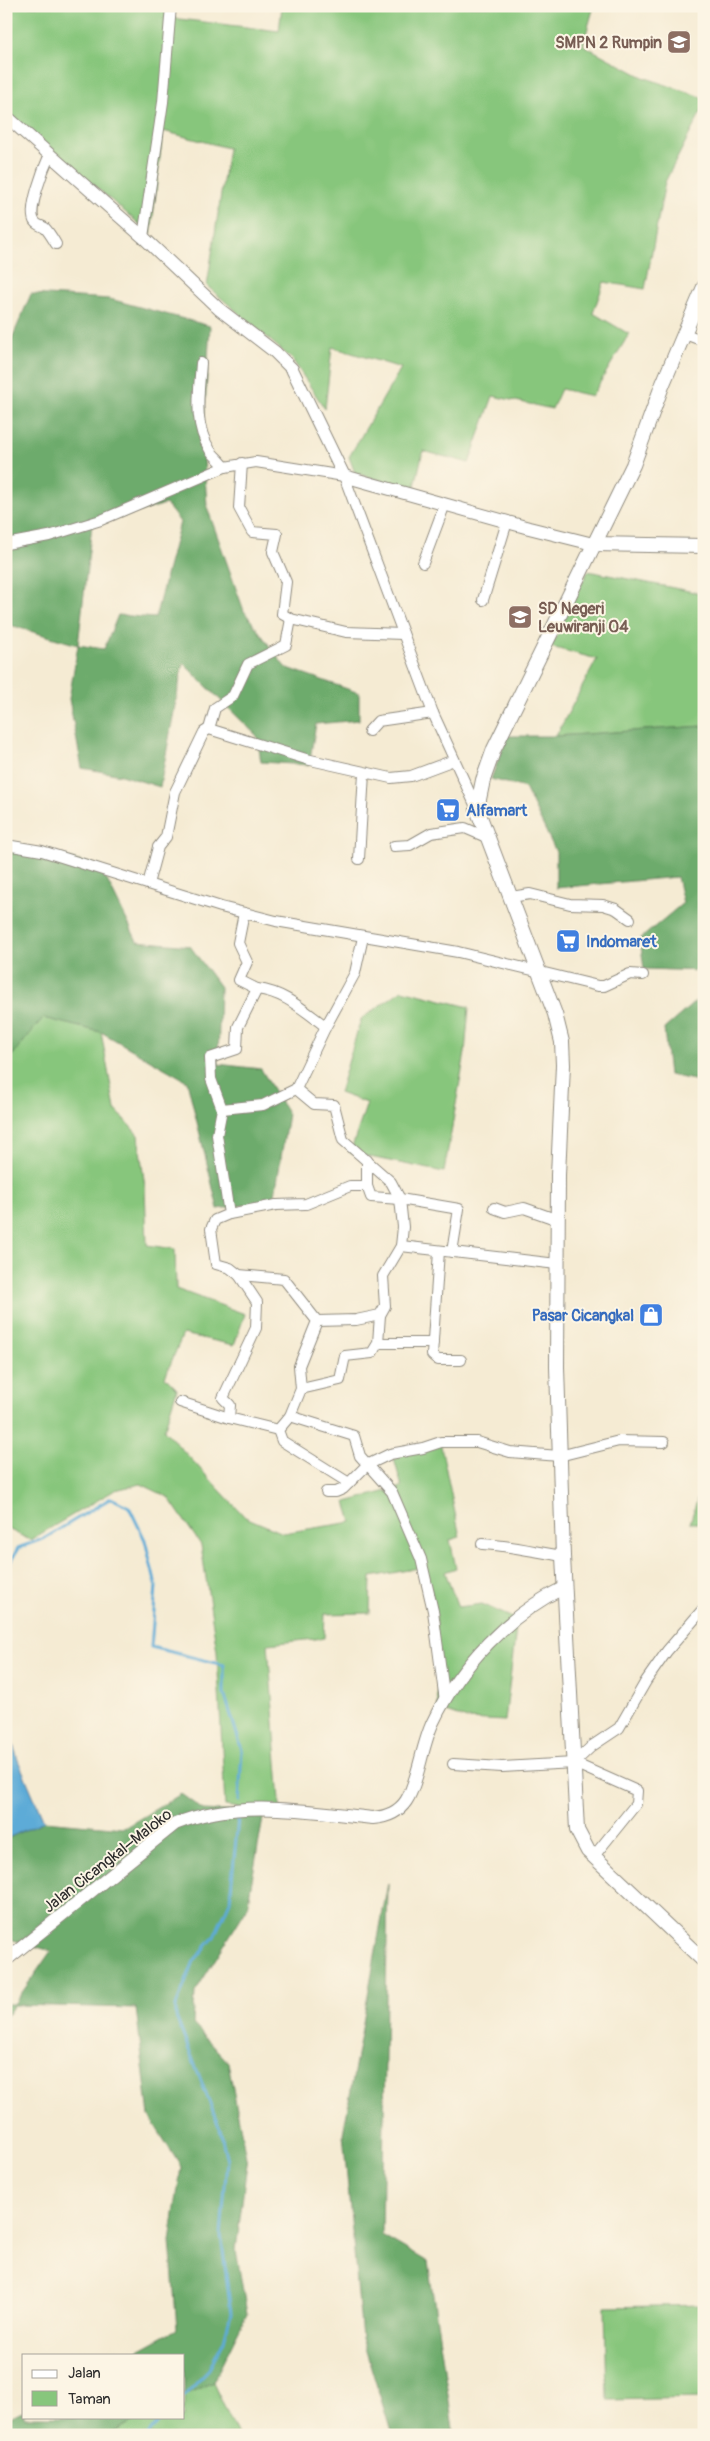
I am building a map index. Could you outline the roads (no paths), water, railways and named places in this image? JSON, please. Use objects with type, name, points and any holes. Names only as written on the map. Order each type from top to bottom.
[{"type":"main road","points":[[704,287],[698,314],[685,334],[633,465],[494,749],[483,780],[477,809],[486,837],[511,897],[555,1014],[562,1050],[557,1264],[560,1456],[563,1556],[578,1830],[583,1844],[594,1856],[704,1961]]},
{"type":"main road","points":[[593,544],[704,546]]},
{"type":"street","points":[[143,237],[164,102],[171,6]]},
{"type":"street","points":[[6,116],[143,237],[220,309],[275,352],[292,369],[344,476],[433,713],[477,809]]},
{"type":"street","points":[[50,154],[40,175],[34,199],[33,219],[35,223],[46,229],[56,244]]},
{"type":"street","points":[[685,334],[704,341]]},
{"type":"street","points":[[201,363],[197,416],[210,450],[225,468]]},
{"type":"street","points":[[6,544],[49,536],[94,522],[225,468],[242,463],[256,462],[344,476],[593,544]]},
{"type":"street","points":[[242,463],[240,508],[252,532],[277,534],[273,552],[286,582],[282,614],[291,620],[346,632],[403,634]]},
{"type":"street","points":[[423,562],[444,504]]},
{"type":"street","points":[[483,600],[507,522]]},
{"type":"street","points":[[148,884],[158,847],[166,836],[175,792],[204,732],[209,729],[215,708],[233,696],[248,664],[286,645],[291,620]]},
{"type":"street","points":[[368,732],[378,721],[433,713]]},
{"type":"street","points":[[209,729],[306,759],[391,778],[411,776],[454,760]]},
{"type":"street","points":[[359,859],[364,772]]},
{"type":"street","points":[[394,846],[410,845],[431,832],[465,828],[486,837]]},
{"type":"street","points":[[6,845],[42,851],[244,913],[363,937],[458,952],[598,986],[604,986],[630,974],[643,975]]},
{"type":"street","points":[[511,897],[530,894],[570,904],[603,905],[616,909],[630,919]]},
{"type":"street","points":[[244,913],[238,943],[247,962],[239,980],[257,989],[273,991],[286,998],[325,1028]]},
{"type":"street","points":[[222,1109],[263,1105],[296,1088],[325,1028],[355,973],[363,937]]},
{"type":"street","points":[[229,1214],[217,1135],[222,1109],[211,1078],[210,1058],[237,1049],[238,1027],[257,989]]},
{"type":"street","points":[[296,1088],[314,1104],[334,1105],[343,1140],[391,1182],[400,1199],[403,1227],[401,1246],[383,1276],[385,1306],[380,1315],[378,1343],[372,1353],[344,1356],[340,1380],[301,1389]]},
{"type":"street","points":[[367,1160],[367,1186],[371,1197],[400,1199],[460,1210],[452,1252]]},
{"type":"street","points":[[229,1418],[230,1405],[223,1398],[256,1328],[257,1302],[239,1275],[230,1268],[216,1264],[211,1229],[215,1220],[229,1214],[276,1205],[306,1204],[350,1186],[367,1186]]},
{"type":"street","points":[[494,1208],[505,1212],[524,1208],[558,1220]]},
{"type":"street","points":[[401,1246],[557,1264]]},
{"type":"street","points":[[438,1250],[433,1342],[434,1358],[461,1360]]},
{"type":"street","points":[[239,1275],[284,1278],[317,1321]]},
{"type":"street","points":[[317,1321],[356,1320],[380,1315]]},
{"type":"street","points":[[278,1430],[290,1416],[301,1389],[300,1366],[317,1321]]},
{"type":"street","points":[[378,1343],[433,1342]]},
{"type":"street","points":[[180,1402],[229,1418],[278,1430]]},
{"type":"street","points":[[290,1416],[354,1436],[360,1456],[392,1492],[421,1559],[433,1611],[445,1700]]},
{"type":"street","points":[[278,1430],[282,1441],[349,1483]]},
{"type":"street","points":[[326,1492],[336,1492],[367,1466],[390,1454],[423,1448],[451,1440],[477,1442],[510,1452],[560,1456],[619,1441],[664,1442]]},
{"type":"street","points":[[482,1544],[500,1544],[521,1550],[563,1556]]},
{"type":"street","name":"Jalan Cicangkal–Maloko","points":[[6,1960],[175,1824],[199,1814],[279,1808],[382,1818],[395,1812],[406,1802],[433,1722],[445,1700],[477,1655],[494,1637],[549,1595],[565,1587]]},
{"type":"street","points":[[574,1763],[592,1746],[619,1728],[646,1681],[667,1650],[704,1608]]},
{"type":"street","points":[[453,1764],[502,1767],[574,1763],[625,1784],[637,1791],[636,1804],[594,1856]]},
{"type":"water","points":[[6,1721],[18,1760],[44,1821],[6,1839]]},
{"type":"waterway","points":[[6,1570],[18,1548],[45,1538],[111,1498],[129,1507],[145,1540],[156,1586],[151,1647],[224,1665],[224,1693],[242,1750],[239,1801]]},
{"type":"waterway","points":[[185,2395],[208,2371],[224,2340],[231,2313],[221,2235],[227,2161],[220,2129],[176,2017],[176,2006],[194,1961],[214,1937],[230,1901],[238,1818]]},
{"type":"waterway","points":[[148,2435],[162,2418]]},
{"type":"place","name":"SMPN 2 Rumpin","points":[[679,42]]},
{"type":"place","name":"SD Negeri Leuwiranji 04","points":[[520,617]]},
{"type":"place","name":"Alfamart","points":[[448,810]]},
{"type":"place","name":"Indomaret","points":[[568,941]]},
{"type":"place","name":"Pasar Cicangkal","points":[[651,1315]]}]
